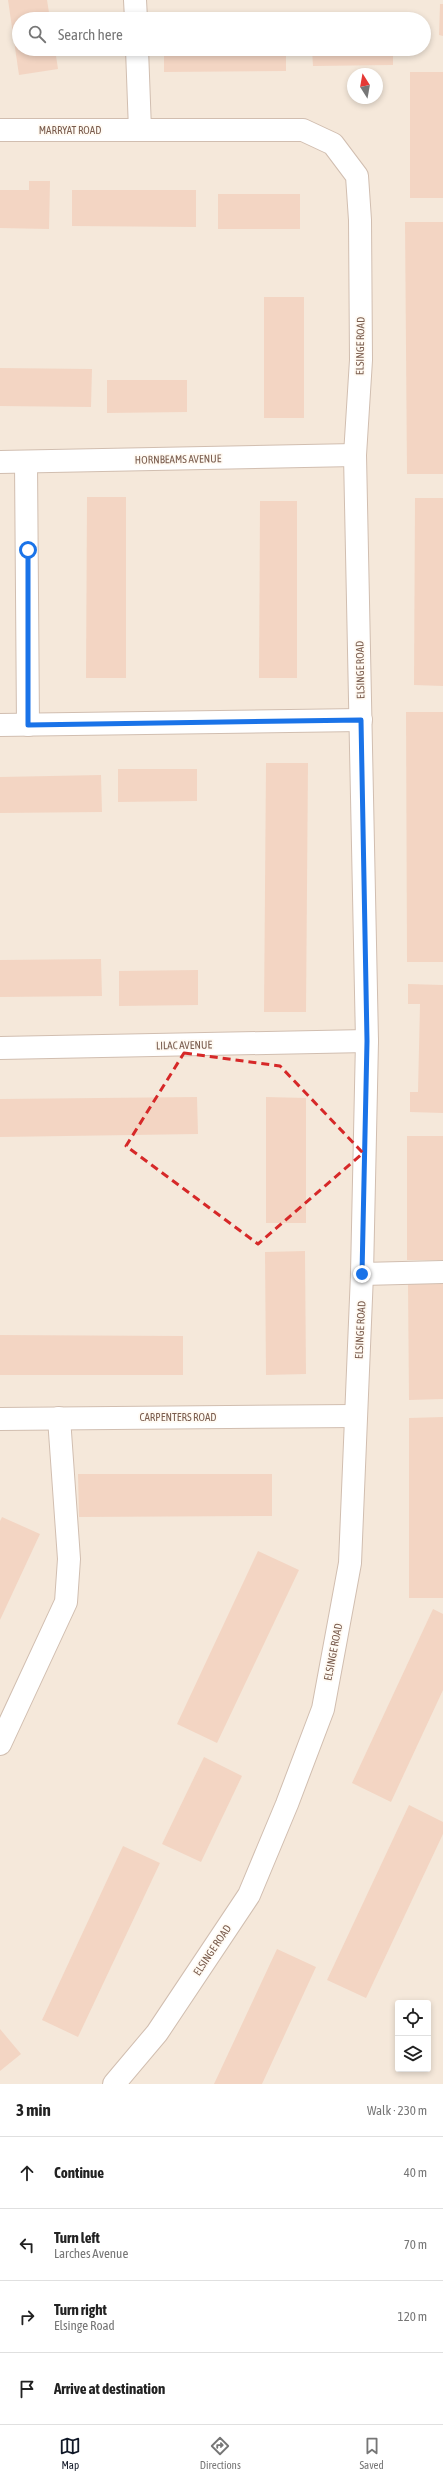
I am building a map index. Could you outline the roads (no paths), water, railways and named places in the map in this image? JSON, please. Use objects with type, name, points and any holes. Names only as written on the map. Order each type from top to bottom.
[{"type":"street","points":[[135,0],[136,12]]},
{"type":"street","points":[[137,56],[140,130]]},
{"type":"street","name":"MARRYAT ROAD","points":[[0,130],[140,130]]},
{"type":"street","name":"ELSINGE ROAD","points":[[114,2084],[157,2033],[249,1895],[287,1804],[323,1709],[350,1563],[362,1274],[367,1041],[355,455],[361,360],[360,220],[356,176],[333,144],[303,130],[140,130]]},
{"type":"street","name":"HORNBEAMS AVENUE","points":[[0,462],[355,455]]},
{"type":"street","points":[[26,462],[28,725]]},
{"type":"street","points":[[0,725],[361,720]]},
{"type":"street","name":"LILAC AVENUE","points":[[0,1048],[367,1041]]},
{"type":"street","points":[[362,1274],[443,1272]]},
{"type":"street","name":"CARPENTERS ROAD","points":[[0,1419],[356,1416]]},
{"type":"street","points":[[0,1744],[66,1602],[69,1559],[59,1418]]}]
